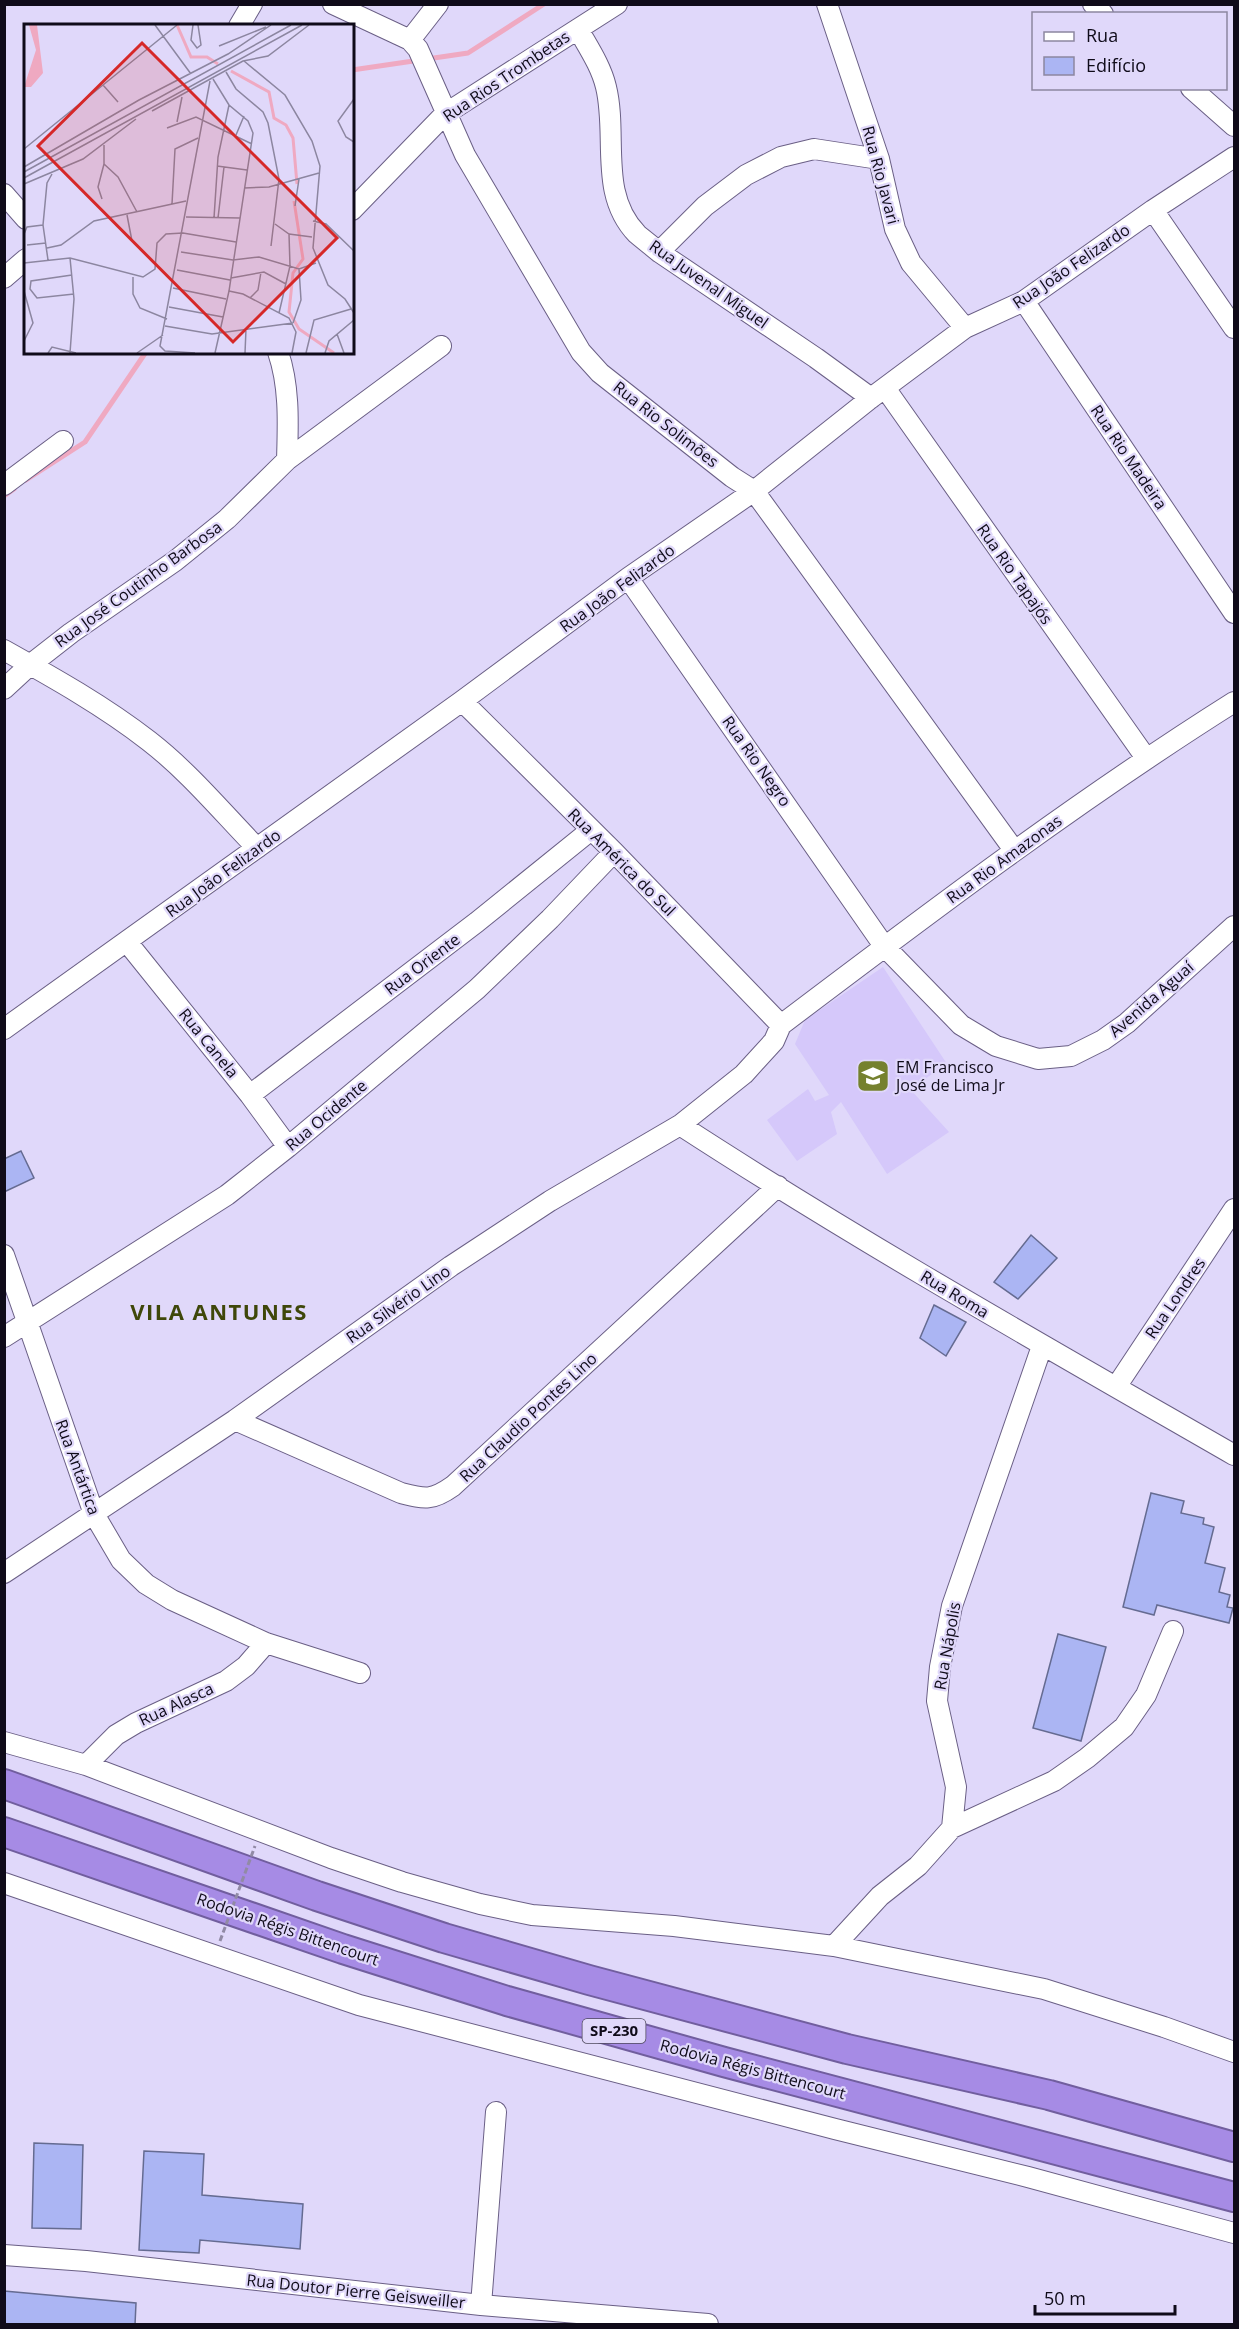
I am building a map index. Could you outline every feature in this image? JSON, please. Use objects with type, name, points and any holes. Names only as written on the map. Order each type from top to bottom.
[{"type":"highway","name":"SP-230","points":[[4,1784],[317,1896],[444,1938],[589,1980],[847,2049],[1049,2095],[1234,2147]]},
{"type":"highway","name":"Rodovia Régis Bittencourt","points":[[4,1832],[344,1949],[507,2001],[724,2062],[1234,2197]]},
{"type":"street","points":[[240,24],[252,4]]},
{"type":"street","points":[[333,4],[414,44],[438,4]]},
{"type":"street","name":"Rua Rios Trombetas","points":[[354,208],[445,114],[617,4]]},
{"type":"street","name":"Rua Rio Javari","points":[[827,4],[879,159],[895,229],[911,263],[965,328]]},
{"type":"street","name":"Rua Juvenal Miguel","points":[[578,29],[598,64],[606,86],[610,111],[612,185],[621,210],[636,233],[659,252],[816,358],[878,393]]},
{"type":"street","name":"Rua Rio Solimões","points":[[414,44],[431,74],[445,114],[465,155],[581,352],[600,373],[754,492],[1014,850]]},
{"type":"street","points":[[1193,90],[1234,126]]},
{"type":"street","points":[[659,252],[705,206],[746,176],[781,157],[814,149],[879,159]]},
{"type":"street","name":"Rua João Felizardo","points":[[4,1029],[628,578],[754,492],[878,393],[965,328],[1024,301],[1152,210],[1234,157]]},
{"type":"street","points":[[4,194],[24,217]]},
{"type":"street","points":[[1152,210],[1234,328]]},
{"type":"street","points":[[4,278],[24,261]]},
{"type":"street","name":"Rua Rio Madeira","points":[[1024,301],[1234,613]]},
{"type":"street","name":"Rua José Coutinho Barbosa","points":[[4,689],[30,664],[122,596],[175,561],[227,519],[287,460],[441,346]]},
{"type":"street","points":[[280,354],[288,411],[287,460]]},
{"type":"street","name":"Rua Rio Tapajós","points":[[878,393],[1146,758]]},
{"type":"street","points":[[4,485],[63,441]]},
{"type":"street","name":"Rua Rio Negro","points":[[628,578],[884,946]]},
{"type":"street","points":[[4,650],[102,707],[150,741],[191,779],[257,848]]},
{"type":"street","name":"Rua América do Sul","points":[[462,700],[614,852],[781,1025]]},
{"type":"street","name":"Rua Rio Amazonas","points":[[781,1025],[1014,850],[1146,758],[1234,702]]},
{"type":"street","name":"Rua Oriente","points":[[250,1095],[477,922],[591,831]]},
{"type":"street","name":"Rua Ocidente","points":[[4,1337],[227,1195],[288,1147],[477,989],[550,919],[614,852]]},
{"type":"street","name":"Avenida Aguaí","points":[[884,946],[961,1025],[996,1046],[1038,1059],[1071,1056],[1103,1040],[1127,1023],[1234,926]]},
{"type":"street","name":"Rua Canela","points":[[127,942],[250,1095],[288,1147]]},
{"type":"street","name":"Rua Silvério Lino","points":[[4,1573],[235,1420],[471,1253],[550,1201],[680,1125],[744,1074],[774,1041],[781,1025]]},
{"type":"street","name":"Rua Roma","points":[[680,1125],[1042,1346],[1234,1455]]},
{"type":"street","name":"Rua Claudio Pontes Lino","points":[[235,1420],[401,1493],[424,1499],[439,1496],[453,1486],[778,1186]]},
{"type":"street","name":"Rua Londres","points":[[1116,1387],[1234,1209]]},
{"type":"street","name":"Rua Antártica","points":[[4,1255],[94,1514],[121,1560],[146,1584],[172,1600],[266,1643],[360,1672]]},
{"type":"street","name":"Rua Nápolis","points":[[952,1828],[956,1787],[937,1701],[940,1667],[952,1606],[1042,1346]]},
{"type":"street","points":[[834,1946],[880,1896],[918,1866],[952,1828],[1054,1781],[1087,1758],[1124,1726],[1146,1695],[1173,1631]]},
{"type":"street","name":"Rua Alasca","points":[[86,1766],[116,1735],[226,1681],[246,1666],[266,1643]]},
{"type":"street","points":[[4,1742],[86,1766],[331,1858],[402,1882],[480,1904],[532,1915],[674,1926],[834,1946],[1044,1989],[1234,2052]]},
{"type":"street","points":[[4,1883],[359,2006],[1028,2177],[1234,2233]]},
{"type":"street","points":[[481,2305],[496,2112]]},
{"type":"street","name":"Rua Doutor Pierre Geisweiller","points":[[4,2254],[481,2305],[708,2325]]},
{"type":"path","points":[[220,1941],[255,1846]]},
{"type":"shaded area","name":"EM Francisco José de Lima Jr","points":[[883,967],[947,1064],[910,1089],[949,1132],[887,1174],[841,1102],[831,1112],[837,1134],[797,1161],[767,1120],[808,1089],[815,1101],[829,1095],[795,1044],[805,1020]]},
{"type":"building","points":[[21,1151],[34,1178],[4,1192],[4,1159]]},
{"type":"building","points":[[1031,1235],[1057,1258],[1018,1299],[994,1282]]},
{"type":"building","points":[[934,1305],[966,1322],[946,1356],[920,1338]]},
{"type":"building","points":[[1151,1493],[1184,1501],[1181,1513],[1204,1518],[1203,1524],[1214,1527],[1205,1563],[1225,1568],[1219,1592],[1230,1595],[1227,1607],[1233,1608],[1229,1623],[1157,1605],[1154,1615],[1123,1607]]},
{"type":"building","points":[[1058,1634],[1106,1647],[1081,1741],[1033,1728]]},
{"type":"building","points":[[34,2143],[83,2145],[81,2229],[32,2228]]},
{"type":"building","points":[[144,2151],[204,2154],[202,2195],[303,2204],[300,2249],[200,2240],[199,2253],[139,2250]]},
{"type":"building","points":[[4,2291],[136,2303],[135,2325],[4,2325]]},
{"type":"waterway","points":[[354,70],[468,53],[544,4]]},
{"type":"waterway","points":[[26,480],[85,442],[145,354]]},
{"type":"waterway","points":[[4,496],[14,489]]},
{"type":"place","name":"EM Francisco José de Lima Jr","points":[[873,1076]]},
{"type":"district","name":"VILA ANTUNES","points":[[219,1312]]}]
